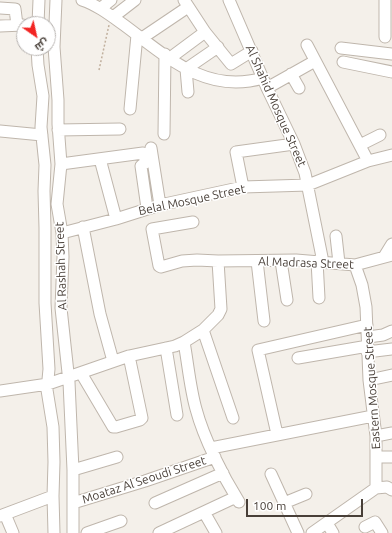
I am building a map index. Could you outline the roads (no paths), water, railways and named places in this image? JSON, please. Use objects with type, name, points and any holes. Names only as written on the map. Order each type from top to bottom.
[{"type":"street","points":[[38,16],[39,0]]},
{"type":"street","name":"Al Rashah Street","points":[[56,0],[54,41],[58,100],[49,128],[44,191],[45,303],[50,383],[48,398],[52,416],[62,432],[73,470],[73,533]]},
{"type":"street","points":[[92,3],[111,0]]},
{"type":"street","points":[[112,16],[135,0]]},
{"type":"street","name":"Al Shahid Mosque Street","points":[[230,0],[265,83],[294,144],[305,173],[320,262],[319,298]]},
{"type":"street","points":[[384,37],[385,0]]},
{"type":"street","points":[[92,3],[186,69],[205,77],[228,83],[265,83],[291,74],[315,60]]},
{"type":"street","points":[[130,109],[140,36],[186,3],[205,32],[231,64],[252,51]]},
{"type":"street","points":[[0,8],[15,9],[17,16]]},
{"type":"street","points":[[0,26],[16,25]]},
{"type":"street","points":[[167,56],[205,32]]},
{"type":"street","points":[[307,45],[368,162]]},
{"type":"street","points":[[186,69],[218,47]]},
{"type":"street","points":[[341,48],[392,54]]},
{"type":"street","name":"Al Rashah Street","points":[[37,56],[49,128],[61,164],[57,204],[62,233],[63,272],[61,308],[67,378],[62,432],[54,462],[54,533]]},
{"type":"street","points":[[164,134],[167,56]]},
{"type":"street","points":[[343,62],[392,72]]},
{"type":"street","points":[[186,69],[188,92]]},
{"type":"street","points":[[291,74],[299,88]]},
{"type":"street","points":[[0,131],[49,128],[120,129]]},
{"type":"street","points":[[360,145],[380,135]]},
{"type":"street","points":[[243,187],[236,152],[294,144]]},
{"type":"street","points":[[61,164],[100,159],[146,150]]},
{"type":"street","points":[[146,150],[160,205]]},
{"type":"street","points":[[146,150],[145,163],[141,166],[147,208]]},
{"type":"street","name":"Belal Mosque Street","points":[[62,233],[147,208],[243,187],[308,185],[368,162],[392,155]]},
{"type":"street","points":[[100,159],[116,218]]},
{"type":"street","name":"Al Madrasa Street","points":[[193,222],[152,229],[159,265],[161,266],[182,261],[197,260],[320,262],[355,265],[388,256]]},
{"type":"street","points":[[83,227],[100,314],[113,361]]},
{"type":"street","points":[[336,236],[339,263]]},
{"type":"street","points":[[388,256],[392,244]]},
{"type":"street","points":[[0,391],[50,383],[129,356],[166,348],[184,342],[203,330],[221,309],[218,261]]},
{"type":"street","points":[[257,261],[264,321]]},
{"type":"street","points":[[281,261],[287,300]]},
{"type":"street","name":"Eastern Mosque Street","points":[[355,265],[362,285],[366,307],[369,380],[376,436],[376,488]]},
{"type":"street","points":[[277,434],[257,352],[259,349],[367,325]]},
{"type":"street","points":[[203,330],[233,418]]},
{"type":"street","points":[[298,358],[368,345],[392,331]]},
{"type":"street","points":[[159,533],[180,529],[204,512],[238,500],[222,473],[196,411],[184,342]]},
{"type":"street","points":[[368,345],[392,349]]},
{"type":"street","points":[[166,348],[177,415]]},
{"type":"street","points":[[81,373],[113,427],[140,420],[142,418],[129,356]]},
{"type":"street","points":[[369,380],[392,375]]},
{"type":"street","name":"Moataz Al Seoudi Street","points":[[73,503],[145,481],[213,452],[277,434],[373,416]]},
{"type":"street","points":[[376,436],[392,433]]},
{"type":"street","points":[[73,470],[117,457]]},
{"type":"street","points":[[377,457],[392,457]]},
{"type":"street","points":[[155,503],[222,473]]},
{"type":"street","points":[[271,474],[298,533]]},
{"type":"street","points":[[312,533],[376,488],[387,487],[392,490]]},
{"type":"street","points":[[284,503],[306,494]]},
{"type":"street","points":[[12,533],[3,515],[53,496]]},
{"type":"street","points":[[204,512],[216,533]]},
{"type":"street","points":[[87,533],[121,521]]},
{"type":"street","points":[[365,527],[375,522],[382,533]]},
{"type":"street","points":[[327,523],[333,533]]}]
